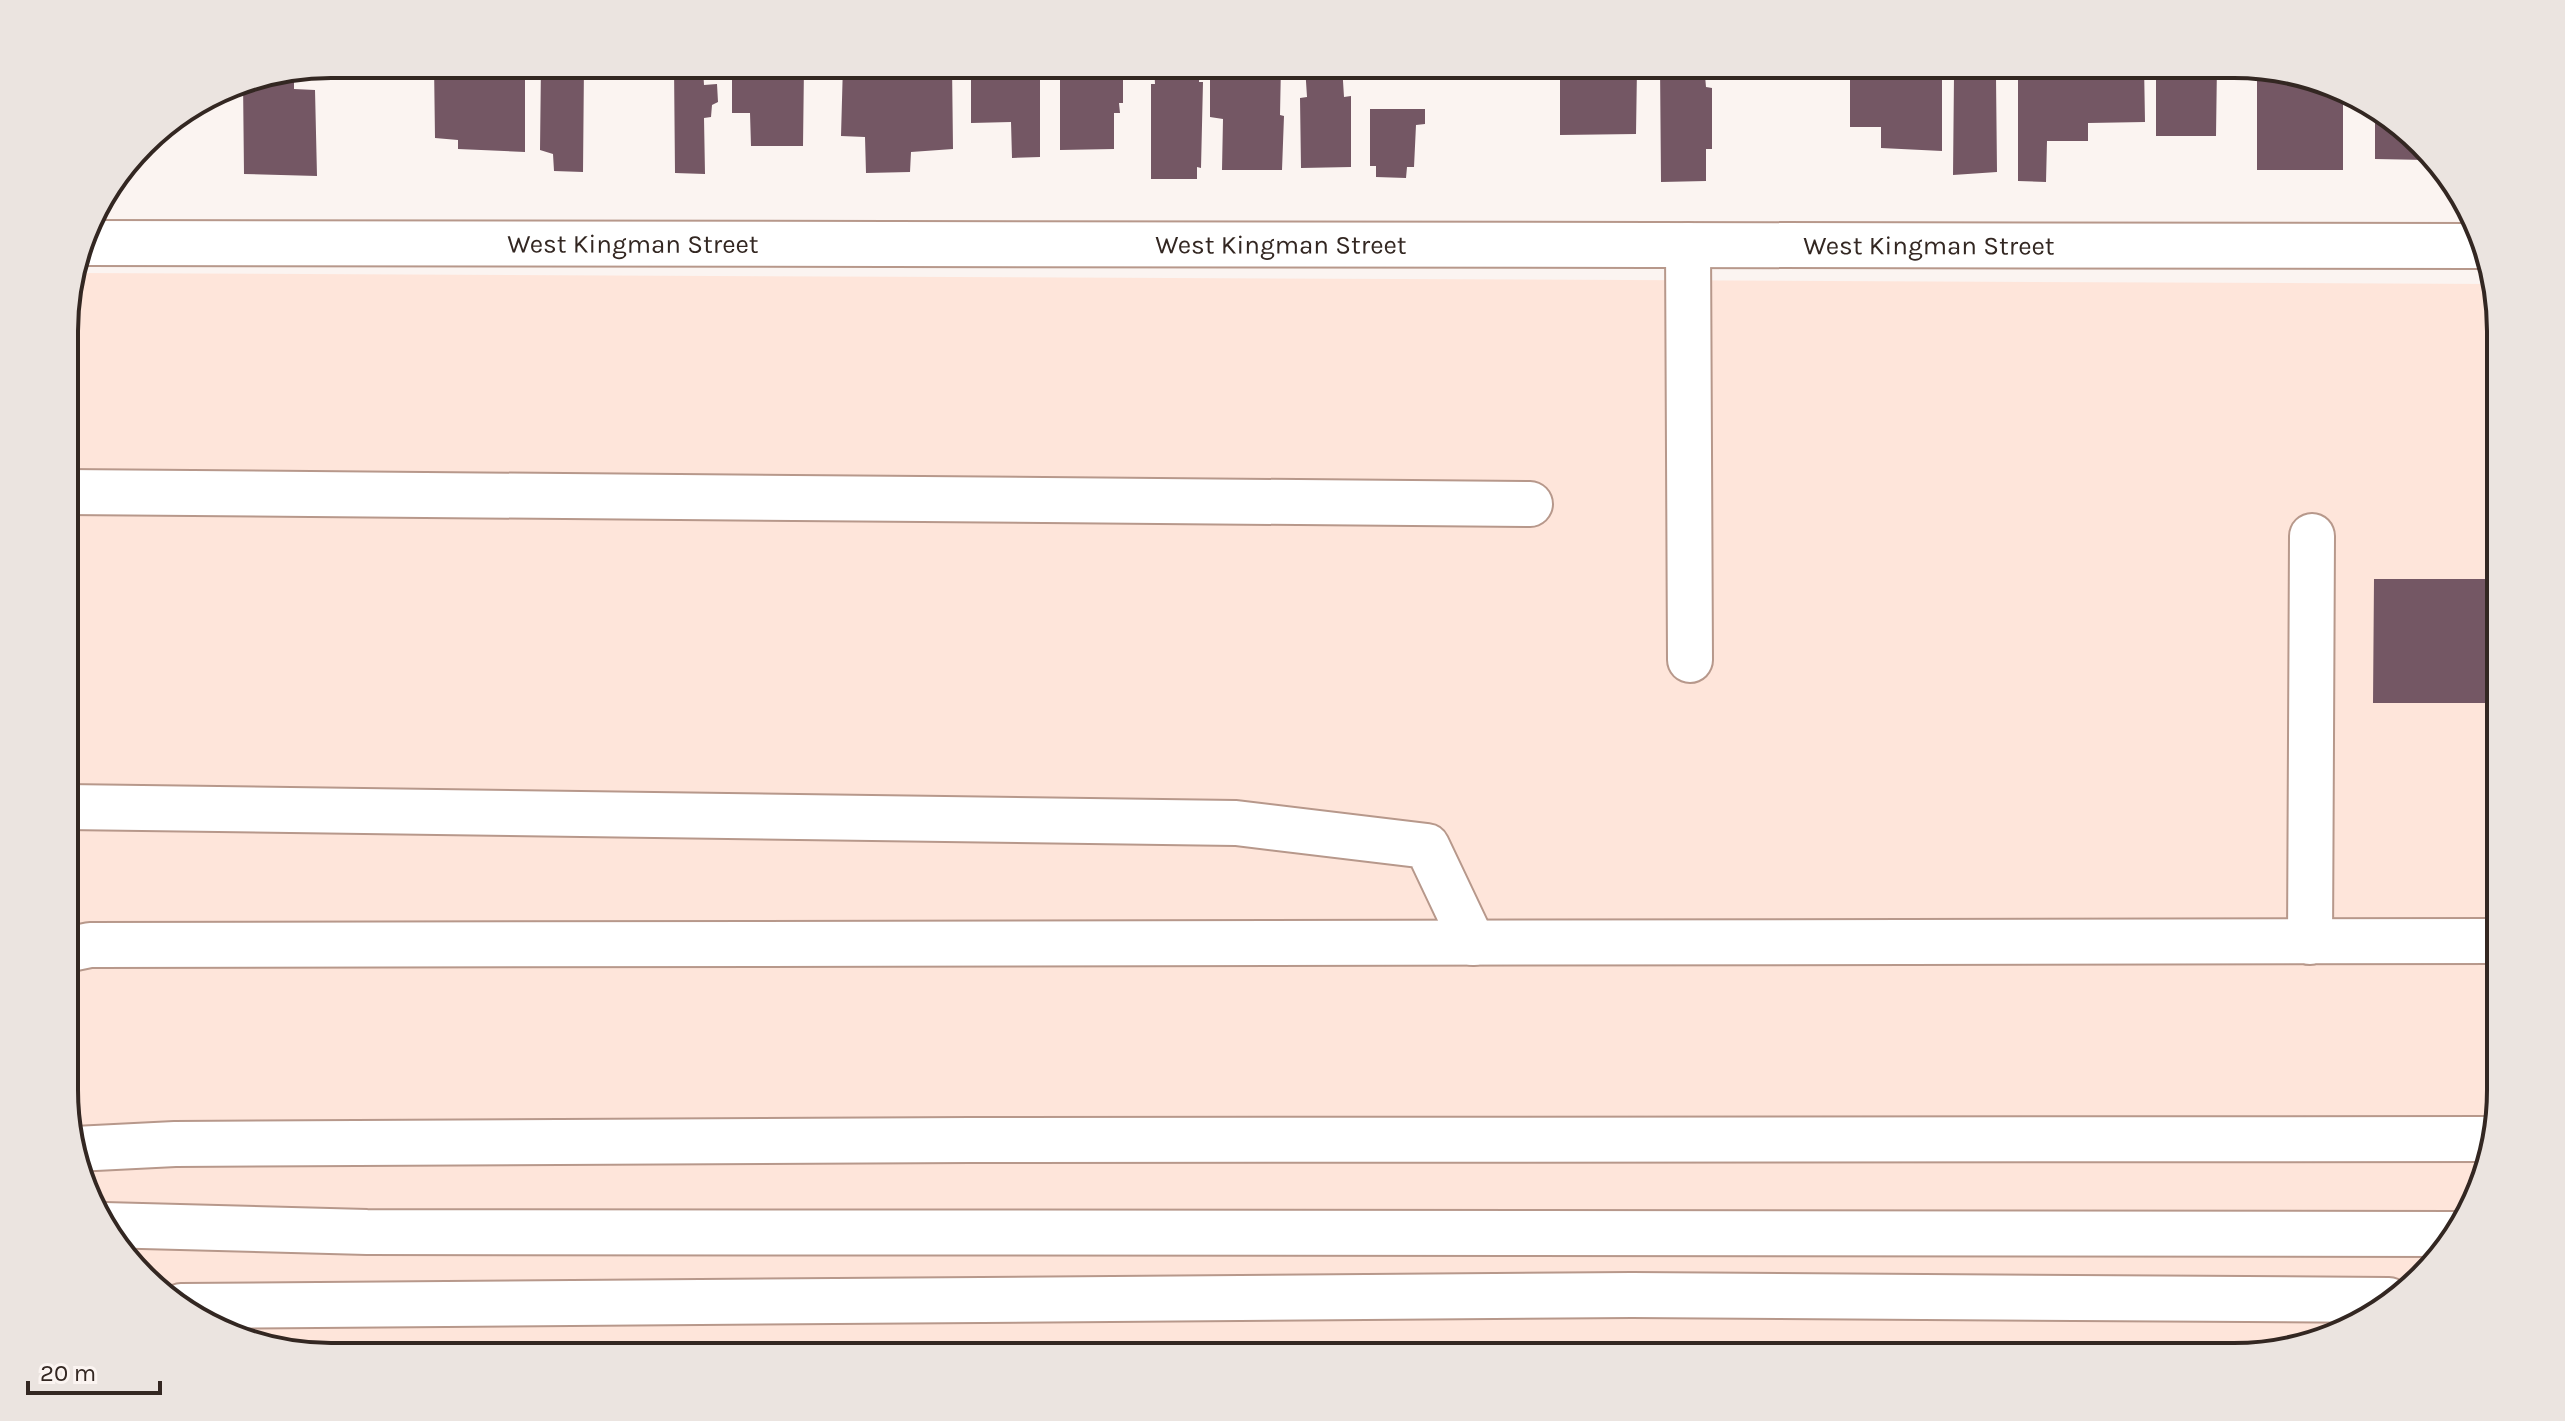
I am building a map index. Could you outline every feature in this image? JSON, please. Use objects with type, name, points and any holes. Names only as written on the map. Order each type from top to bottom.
[{"type":"street","name":"West Kingman Street","points":[[94,243],[2472,246]]},
{"type":"street","points":[[1688,245],[1690,660]]},
{"type":"street","points":[[79,492],[1530,504]]},
{"type":"street","points":[[2310,942],[2312,536]]},
{"type":"street","points":[[78,807],[1236,823],[1427,846],[1473,943]]},
{"type":"street","points":[[78,947],[90,945],[2487,941]]},
{"type":"street","points":[[85,1149],[191,1144],[971,1140],[2482,1139]]},
{"type":"street","points":[[118,1225],[367,1232],[2442,1234]]},
{"type":"street","points":[[200,1306],[1616,1295],[2375,1300]]},
{"type":"shaded area","points":[[85,273],[2482,284],[2487,331],[2487,1090],[2482,1139],[2474,1171],[2444,1231],[2401,1280],[2375,1300],[2315,1330],[2251,1342],[331,1343],[298,1341],[234,1324],[190,1300],[164,1280],[121,1231],[91,1171],[80,1123],[79,314]]},
{"type":"building","points":[[1281,78],[1280,115],[1284,116],[1282,170],[1222,170],[1223,119],[1210,117],[1210,79]]},
{"type":"building","points":[[1306,78],[1343,78],[1344,97],[1351,96],[1351,167],[1301,168],[1300,98],[1307,97]]},
{"type":"building","points":[[1560,78],[1637,78],[1636,134],[1560,135]]},
{"type":"building","points":[[1660,78],[1705,78],[1706,87],[1712,88],[1712,149],[1706,149],[1706,181],[1661,182]]},
{"type":"building","points":[[1850,78],[1942,78],[1942,151],[1881,148],[1881,127],[1850,127]]},
{"type":"building","points":[[1954,78],[1996,78],[1997,172],[1953,175]]},
{"type":"building","points":[[2018,78],[2144,78],[2145,122],[2088,123],[2088,141],[2047,141],[2046,182],[2018,181]]},
{"type":"building","points":[[2156,78],[2217,78],[2216,136],[2156,136]]},
{"type":"building","points":[[434,79],[525,79],[525,152],[458,149],[458,140],[435,138]]},
{"type":"building","points":[[541,79],[584,79],[583,172],[554,171],[553,154],[540,150]]},
{"type":"building","points":[[674,79],[704,79],[704,85],[717,84],[718,102],[712,105],[711,117],[704,118],[705,174],[675,173]]},
{"type":"building","points":[[732,79],[804,79],[803,146],[751,146],[750,113],[732,113]]},
{"type":"building","points":[[843,79],[952,79],[953,149],[911,152],[910,172],[866,173],[865,137],[841,136]]},
{"type":"building","points":[[971,79],[1040,79],[1040,157],[1012,158],[1011,122],[971,123]]},
{"type":"building","points":[[1060,79],[1123,79],[1123,103],[1119,103],[1120,113],[1114,113],[1114,149],[1060,150]]},
{"type":"building","points":[[1155,79],[1199,79],[1199,82],[1203,82],[1201,168],[1197,167],[1197,179],[1151,179],[1151,84],[1155,84]]},
{"type":"building","points":[[2257,79],[2315,91],[2343,103],[2343,170],[2257,170]]},
{"type":"building","points":[[294,82],[294,89],[315,90],[317,176],[244,174],[243,94]]},
{"type":"building","points":[[1370,109],[1425,109],[1425,124],[1416,125],[1414,167],[1407,167],[1406,178],[1376,177],[1376,166],[1370,166]]},
{"type":"building","points":[[2375,121],[2420,160],[2375,159]]},
{"type":"building","points":[[2374,579],[2487,579],[2487,703],[2373,703]]}]
